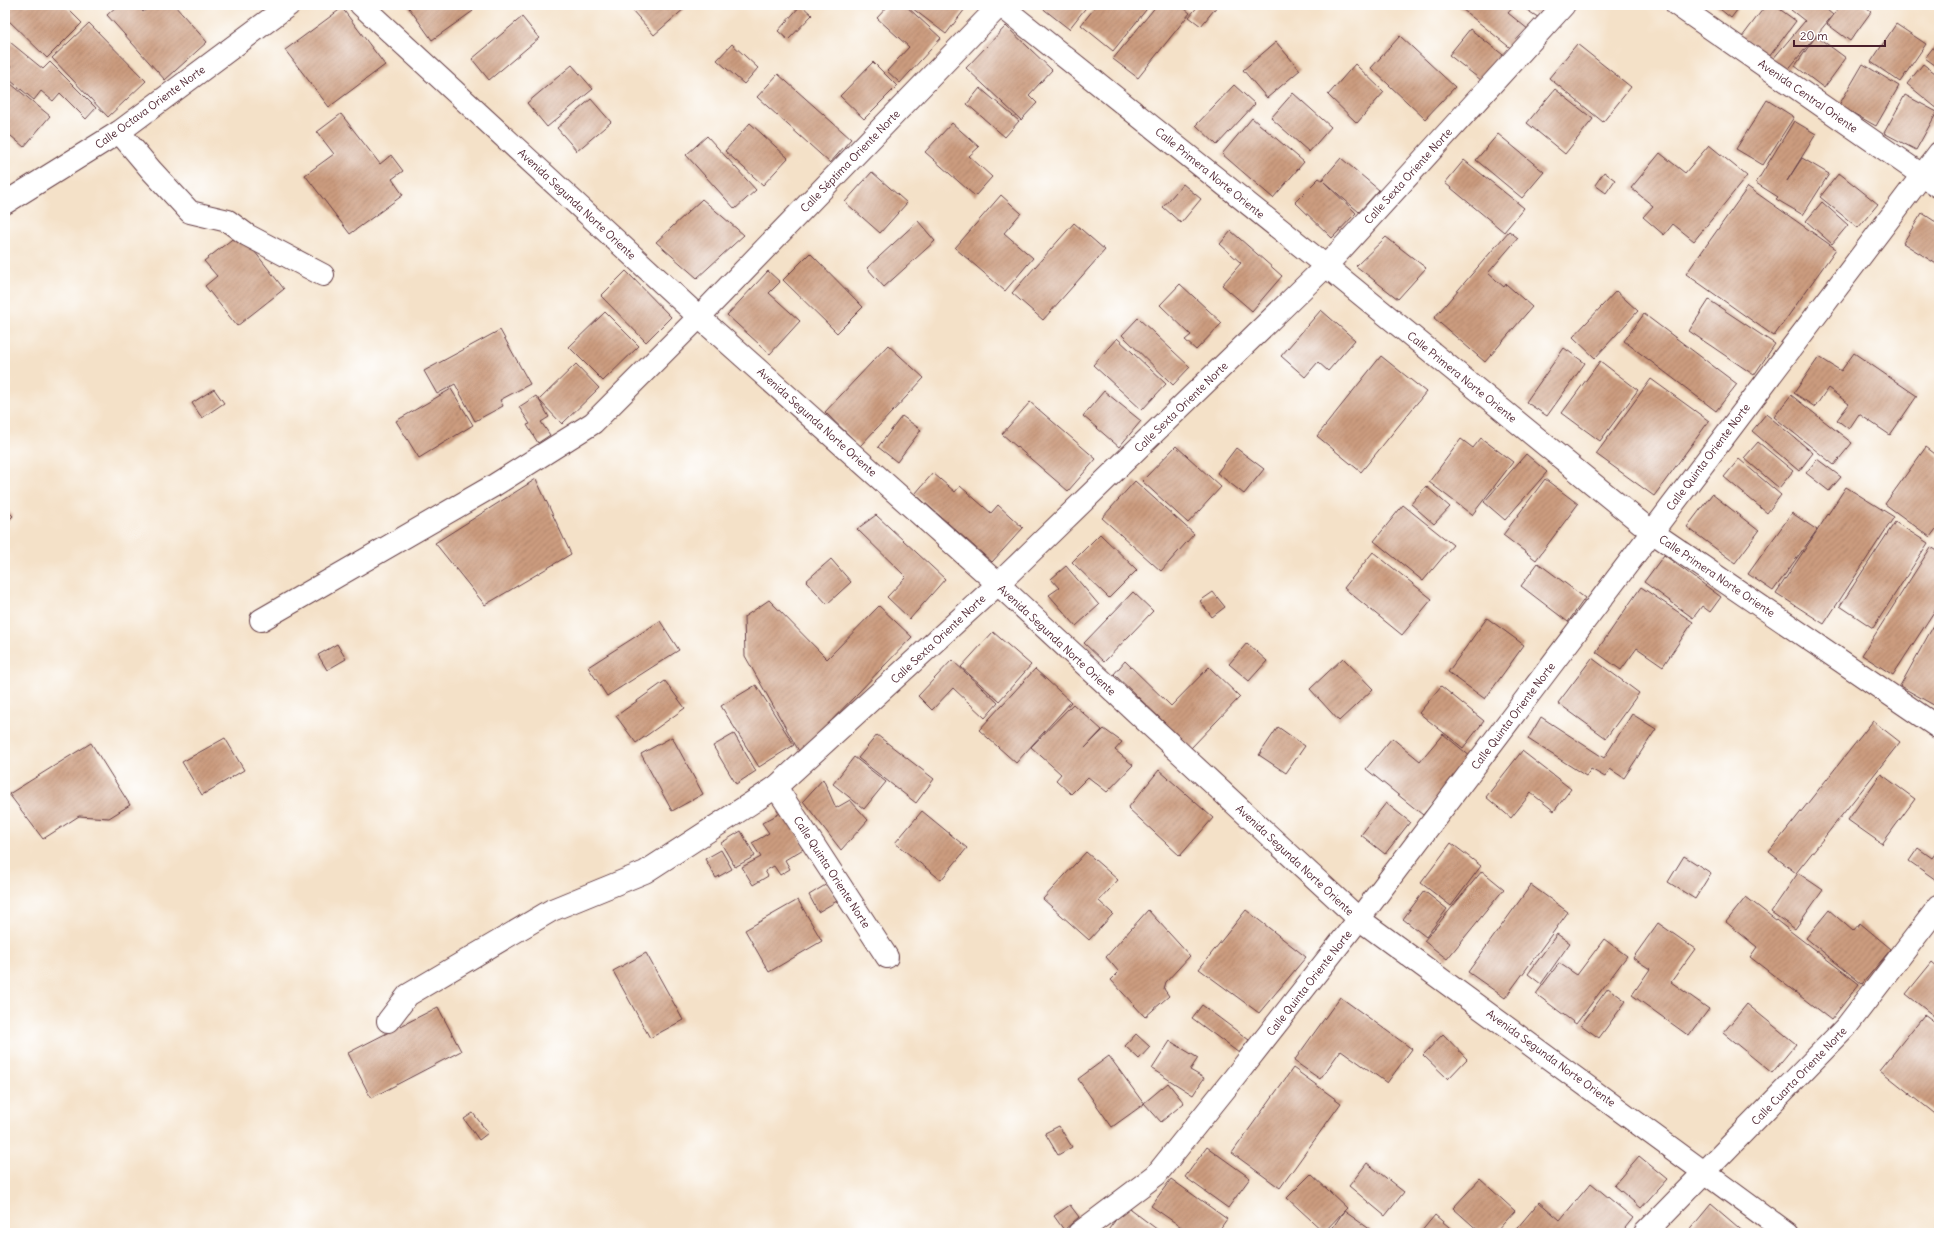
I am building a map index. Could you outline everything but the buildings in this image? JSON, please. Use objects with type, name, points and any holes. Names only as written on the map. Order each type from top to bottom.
[{"type":"street","name":"Calle Octava Oriente Norte","points":[[5,203],[119,132],[289,5]]},
{"type":"street","name":"Avenida Segunda Norte Oriente","points":[[361,5],[699,317],[998,584],[1359,919],[1706,1172],[1787,1233]]},
{"type":"street","name":"Calle Séptima Oriente Norte","points":[[261,620],[493,486],[593,423],[699,317],[1000,5]]},
{"type":"street","name":"Calle Primera Norte Oriente","points":[[1000,5],[1326,266],[1652,532],[1939,728]]},
{"type":"street","name":"Calle Sexta Oriente Norte","points":[[388,1021],[408,995],[552,910],[644,872],[776,788],[998,584],[1326,266],[1564,5]]},
{"type":"street","name":"Avenida Central Oriente","points":[[1677,5],[1931,181]]},
{"type":"street","points":[[119,132],[152,171],[190,212],[228,221],[247,236],[323,275]]},
{"type":"street","name":"Calle Quinta Oriente Norte","points":[[1079,1233],[1156,1175],[1359,919],[1652,532],[1931,181],[1939,153]]},
{"type":"street","name":"Calle Quinta Oriente Norte","points":[[776,788],[887,957]]},
{"type":"street","name":"Calle Cuarta Oriente Norte","points":[[1645,1233],[1846,1027],[1939,906]]}]
